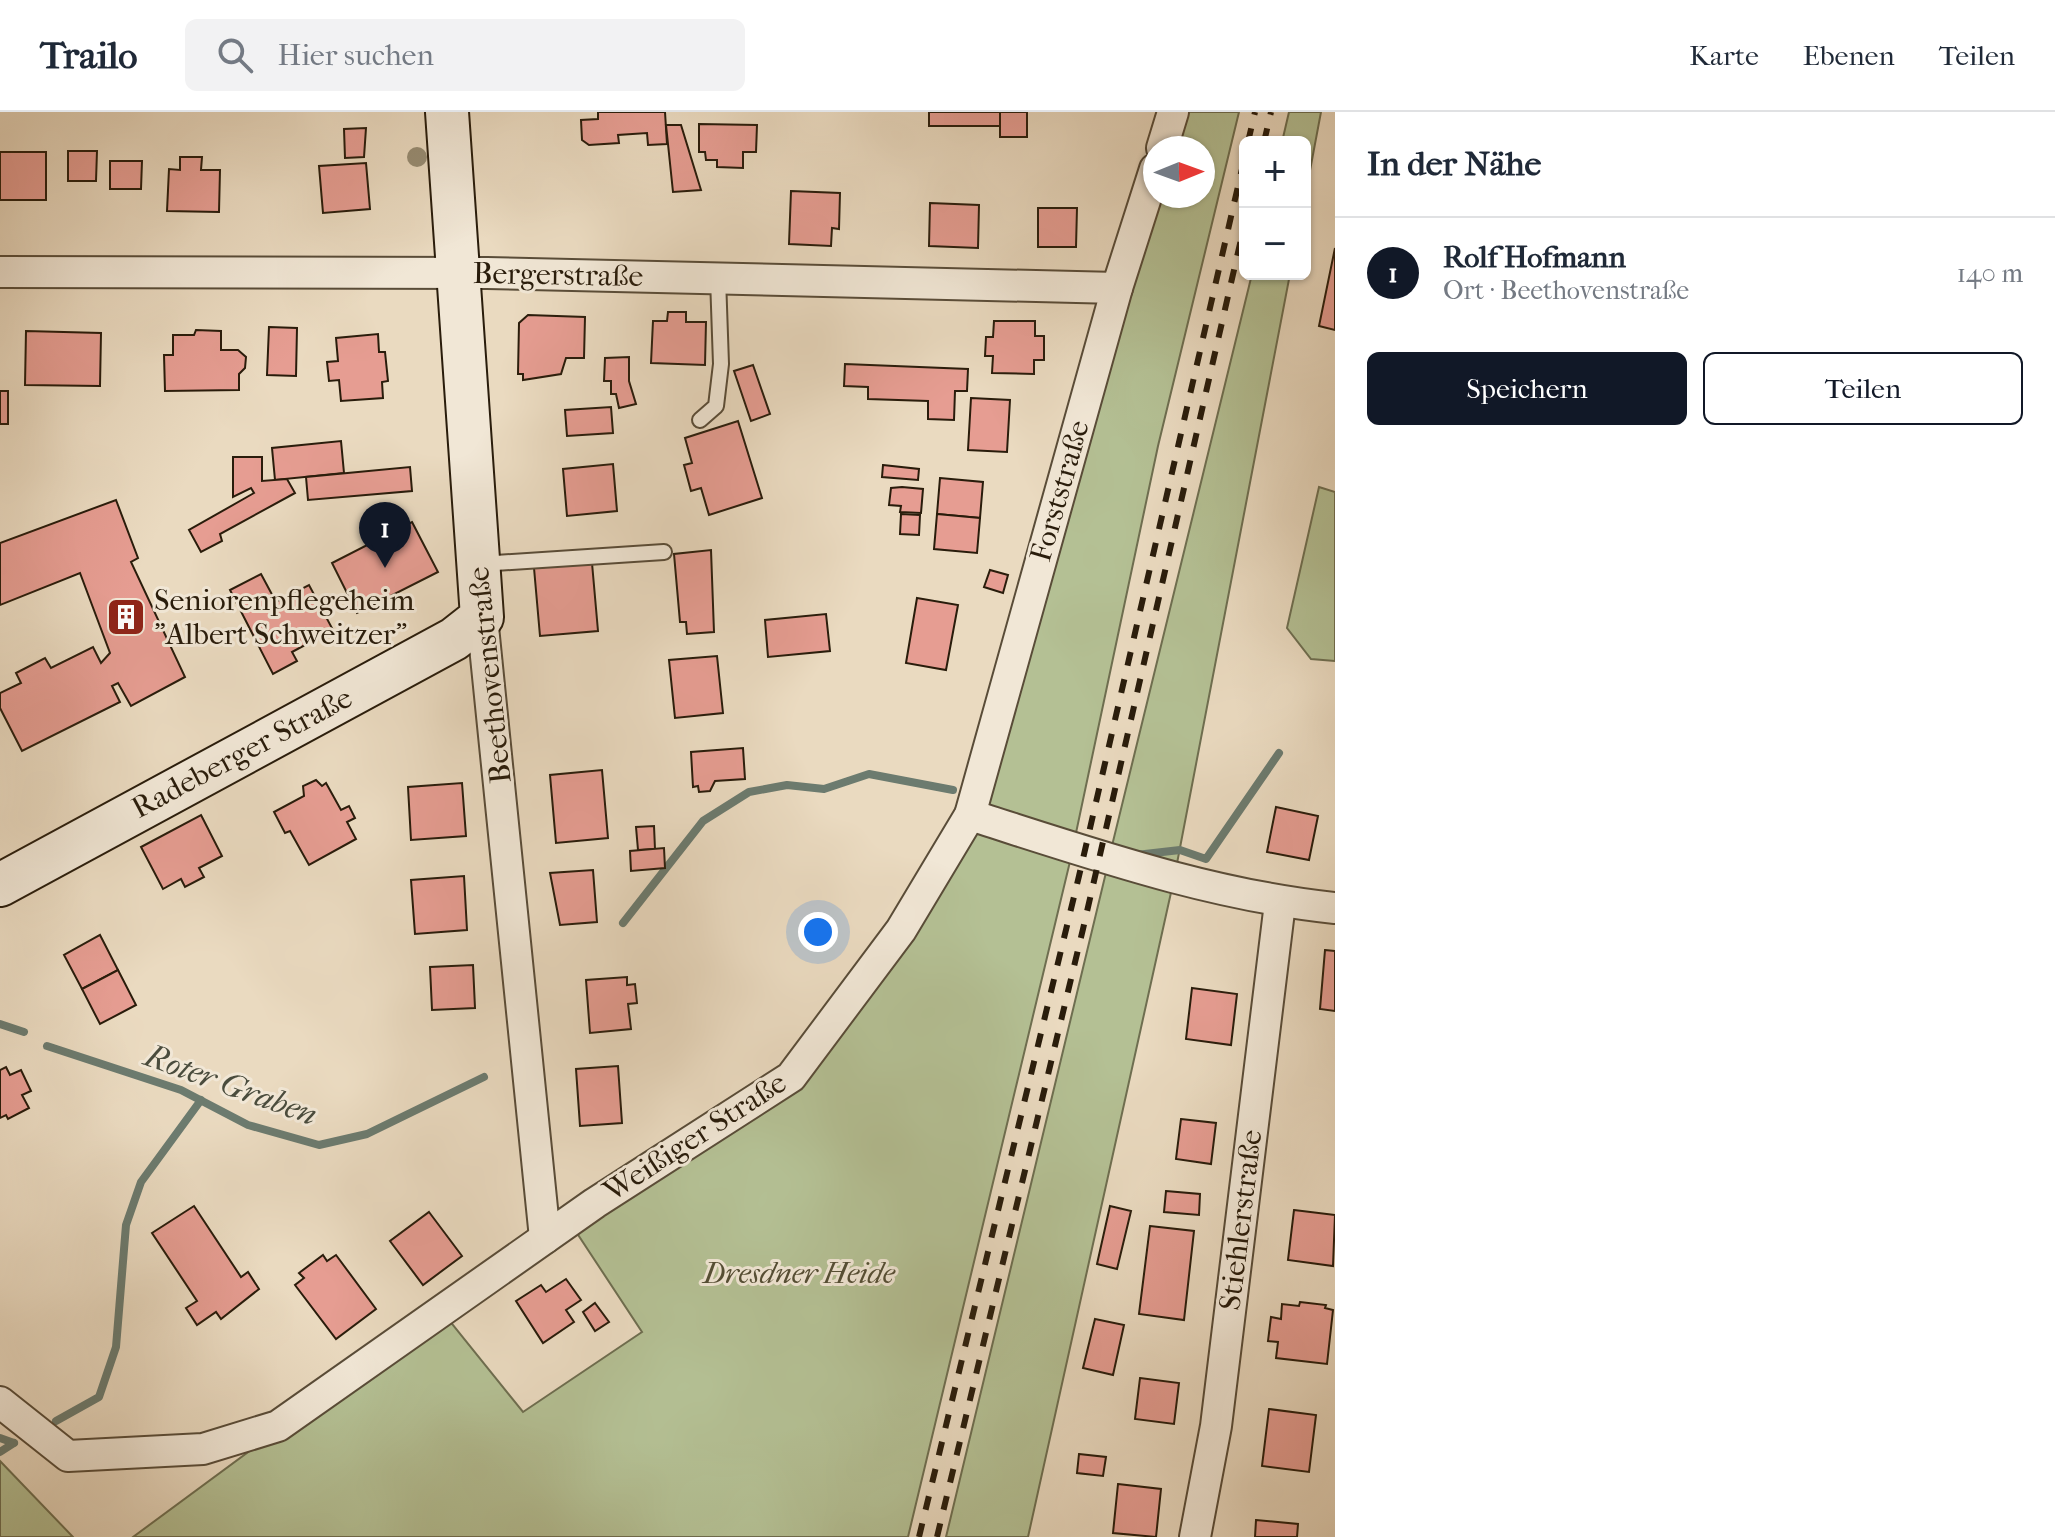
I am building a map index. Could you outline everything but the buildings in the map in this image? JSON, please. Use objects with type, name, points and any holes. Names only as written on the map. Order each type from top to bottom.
[{"type":"street","name":"Beethovenstraße","points":[[447,112],[461,273],[482,617],[545,1238]]},
{"type":"street","points":[[1166,136],[1173,112]]},
{"type":"street","name":"Forststraße","points":[[970,815],[1117,288],[1143,207]]},
{"type":"street","name":"Bergerstraße","points":[[0,272],[461,273],[1117,288]]},
{"type":"street","name":"Radeberger Straße","points":[[0,885],[454,639],[482,617]]},
{"type":"street","points":[[970,815],[1174,879],[1280,903],[1335,908]]},
{"type":"street","name":"Weißiger Straße","points":[[0,1402],[68,1456],[203,1449],[278,1426],[545,1238],[791,1077],[901,930],[970,815]]},
{"type":"street","name":"Stiehlerstraße","points":[[1195,1537],[1216,1426],[1280,903]]},
{"type":"lane","points":[[700,420],[716,406],[721,364],[718,278]]},
{"type":"lane","points":[[479,565],[664,552]]},
{"type":"green space","name":"Dresdner Heide","points":[[1173,112],[1239,112],[1158,446],[1073,847],[1109,858],[1251,280],[1289,280],[1174,879],[1028,1537],[946,1537],[1109,860],[1073,849],[908,1537],[133,1537],[441,1310],[523,1412],[642,1332],[569,1221],[791,1077],[970,815],[1151,208],[1215,208],[1215,136],[1166,136]]},
{"type":"green space","points":[[1289,112],[1321,112],[1311,165],[1311,136],[1283,136]]},
{"type":"green space","points":[[1319,487],[1335,492],[1335,661],[1311,659],[1287,628]]},
{"type":"green space","points":[[0,1461],[73,1537],[0,1537]]},
{"type":"waterway","name":"Roter Graben","points":[[1136,855],[1180,850],[1206,859],[1279,753]]},
{"type":"waterway","name":"Roter Graben","points":[[623,923],[703,821],[749,792],[787,785],[824,789],[869,774],[953,790]]},
{"type":"waterway","name":"Roter Graben","points":[[0,1024],[24,1032]]},
{"type":"waterway","name":"Roter Graben","points":[[47,1046],[181,1090],[248,1125],[319,1145],[367,1134],[484,1077]]},
{"type":"waterway","points":[[56,1421],[99,1397],[116,1347],[126,1225],[141,1182],[201,1100]]},
{"type":"waterway","points":[[0,1438],[14,1443]]},
{"type":"waterway","points":[[0,1452],[14,1443]]},
{"type":"railway","points":[[1249,136],[1255,112]]},
{"type":"railway","points":[[1265,136],[1271,112]]},
{"type":"railway","points":[[919,1537],[1079,876],[1239,182]]},
{"type":"railway","points":[[937,1537],[1083,929],[1239,248]]},
{"type":"place","name":"Rolf Hofmann","points":[[385,568]]},
{"type":"place","name":"Seniorenpflegeheim \"Albert Schweitzer\"","points":[[126,617]]}]
